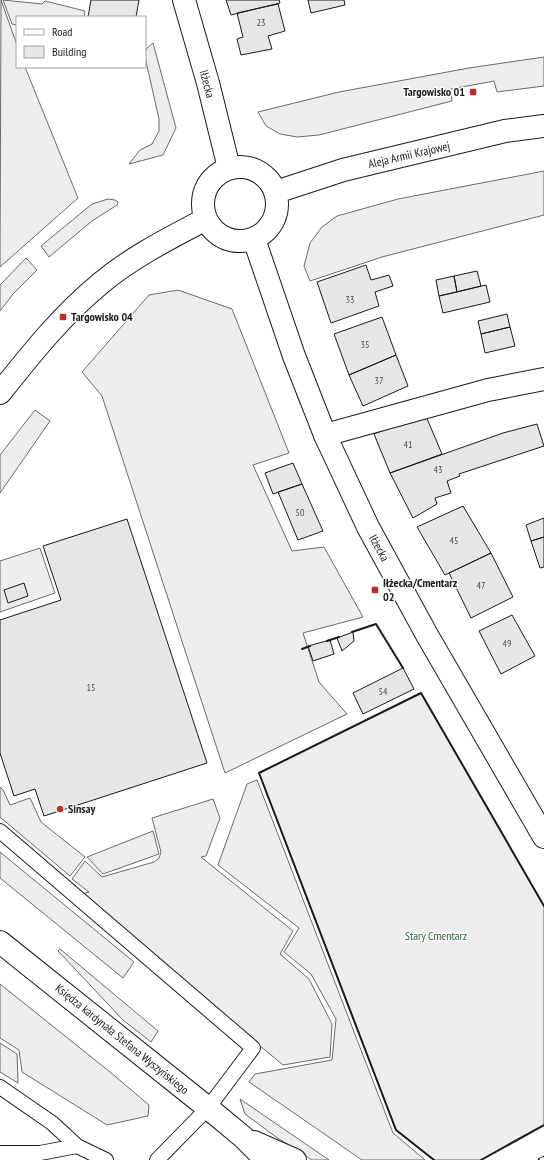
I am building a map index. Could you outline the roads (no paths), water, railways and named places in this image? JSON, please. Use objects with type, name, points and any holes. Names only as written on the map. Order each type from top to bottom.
[{"type":"street","name":"Iłżecka","points":[[184,0],[208,83],[229,168]]},
{"type":"street","name":"Aleja Armii Krajowej","points":[[276,192],[343,170],[506,131],[544,126]]},
{"type":"street","points":[[243,167],[259,172],[271,183],[276,192],[276,216],[268,230],[254,239],[237,241],[221,236],[209,225],[206,219],[203,209],[204,193],[214,177],[229,168],[243,167]]},
{"type":"street","points":[[0,393],[63,317],[102,282],[125,265],[206,219]]},
{"type":"street","name":"Iłżecka","points":[[254,239],[294,356],[325,435],[375,541],[427,635],[544,838]]},
{"type":"street","points":[[325,435],[488,390],[544,379]]},
{"type":"street","name":"Księdza kardynała Stefana Wyszyńskiego","points":[[0,942],[208,1108],[266,1160]]},
{"type":"street","name":"Księdza kardynała Stefana Wyszyńskiego","points":[[242,1137],[294,1160]]},
{"type":"lane","points":[[0,831],[253,1048],[208,1108],[157,1160]]},
{"type":"lane","points":[[0,1087],[52,1123],[76,1146],[106,1160]]},
{"type":"lane","points":[[0,1153],[40,1153],[76,1146]]},
{"type":"railway","points":[[540,1160],[544,1158]]},
{"type":"place","name":"Targowisko 01","points":[[473,92]]},
{"type":"place","name":"Targowisko 04","points":[[63,317]]},
{"type":"place","name":"Iłżecka/Cmentarz 02","points":[[375,590]]},
{"type":"place","name":"Sinsay","points":[[60,809]]},
{"type":"park label","name":"Stary Cmentarz","points":[[436,936]]}]
